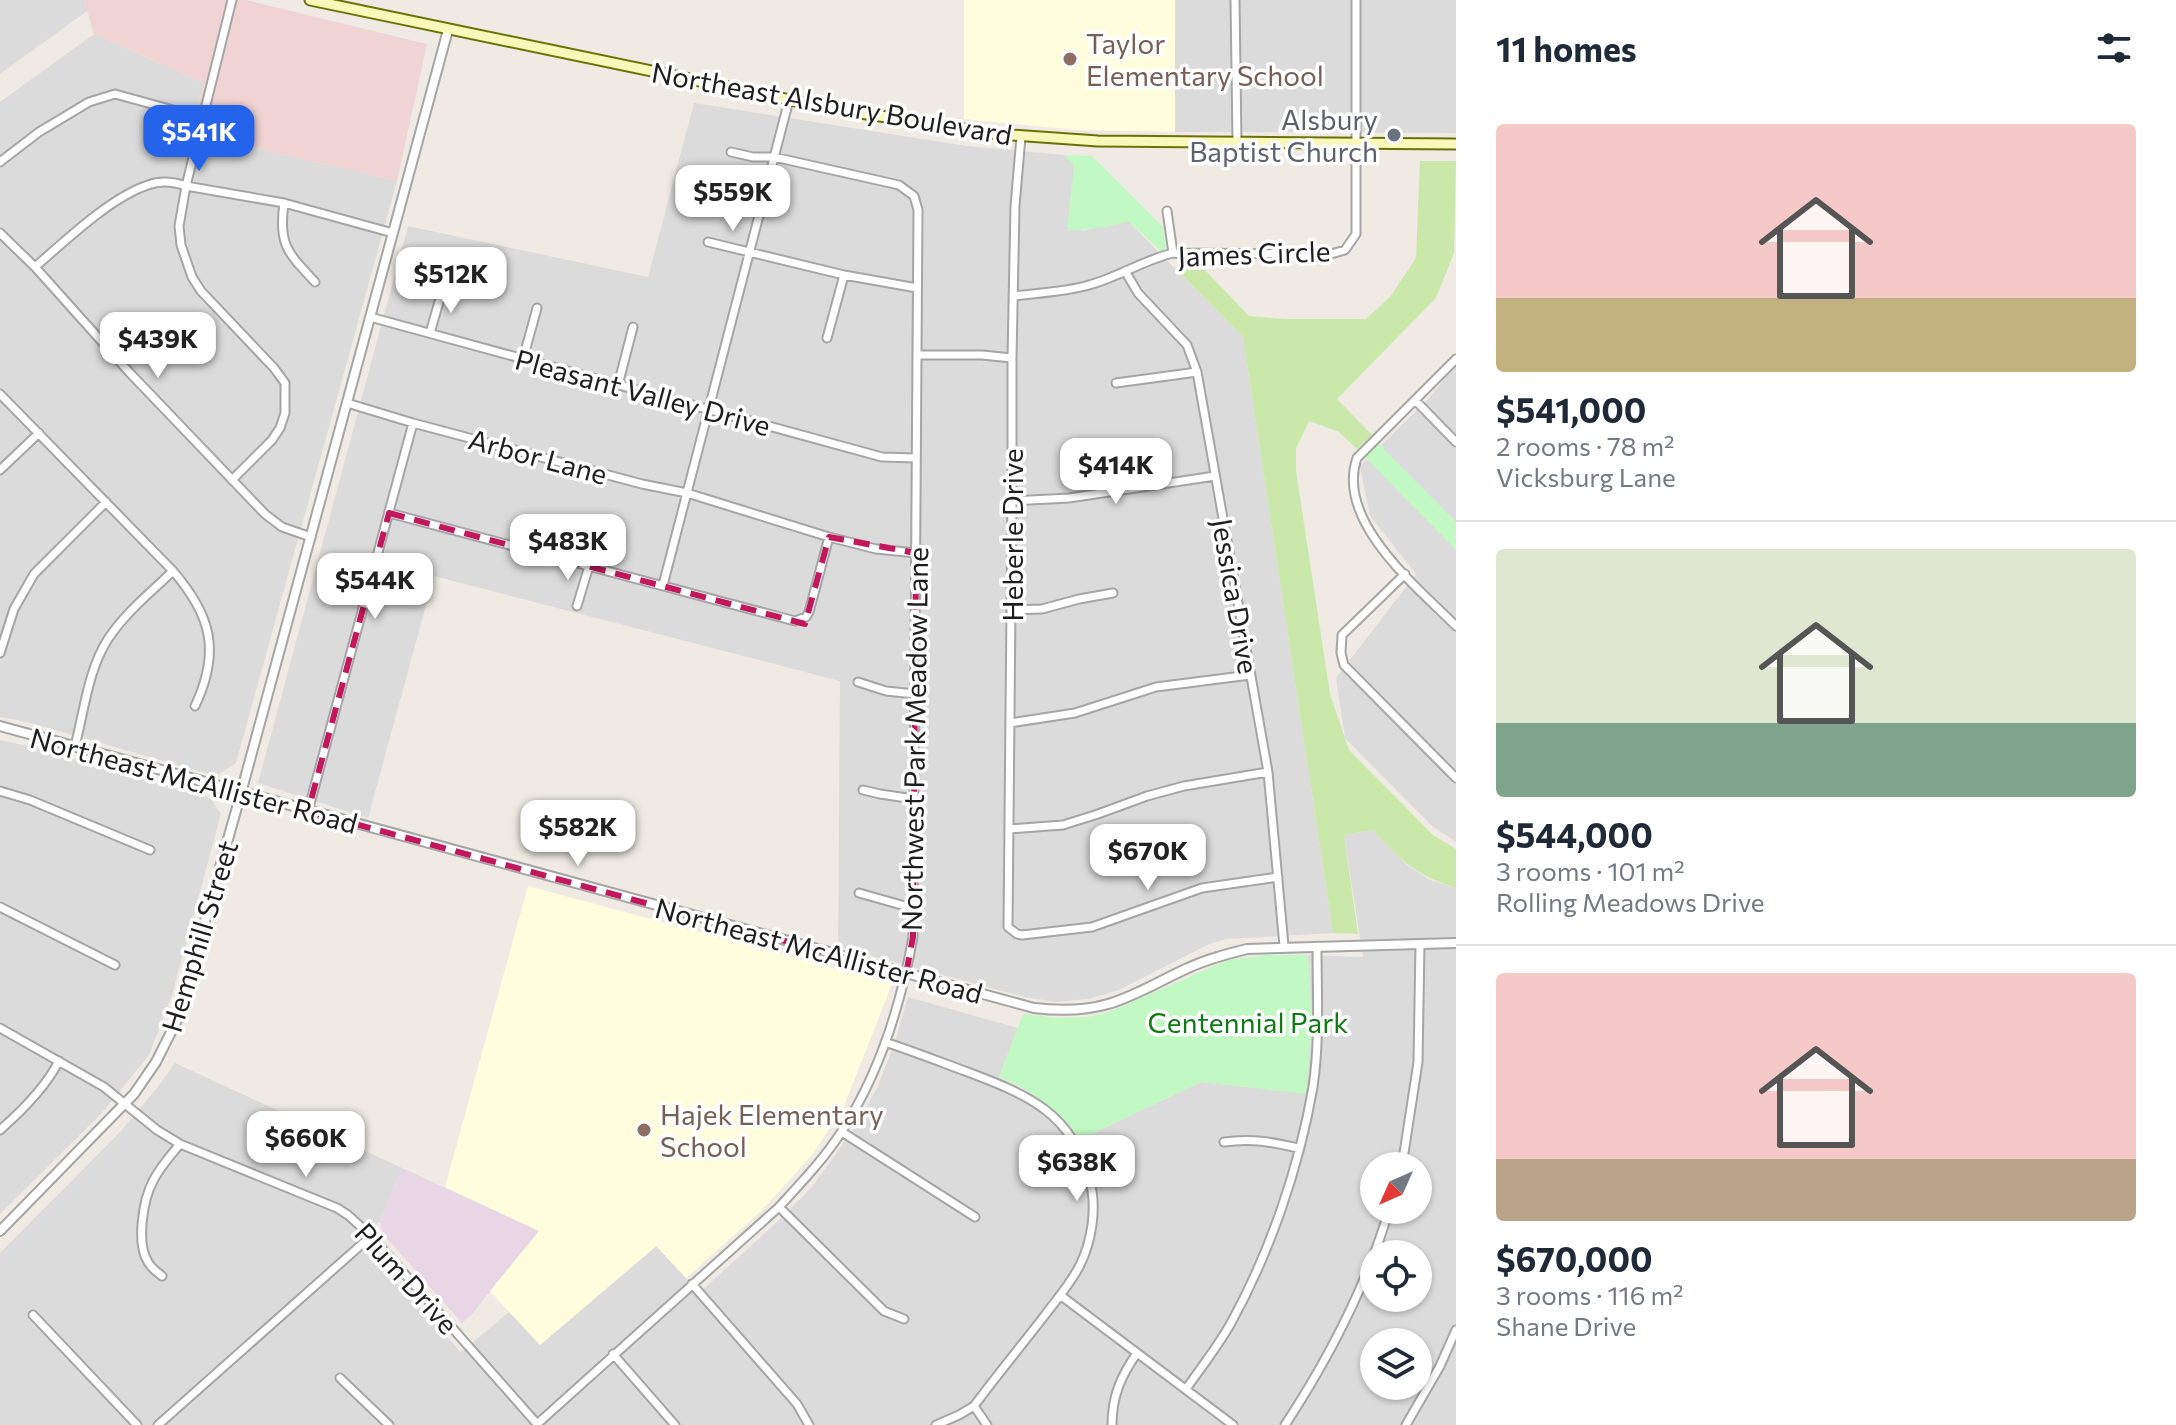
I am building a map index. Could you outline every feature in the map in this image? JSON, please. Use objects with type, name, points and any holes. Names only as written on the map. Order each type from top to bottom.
[{"type":"main road","name":"Northeast Alsbury Boulevard","points":[[310,0],[789,100],[1021,137],[1098,141],[1456,144]]},
{"type":"street","points":[[232,0],[179,226],[181,245],[192,277],[201,291],[285,383],[285,413],[280,428],[232,480]]},
{"type":"street","points":[[1235,0],[1237,142]]},
{"type":"street","name":"James Circle","points":[[1013,296],[1090,285],[1173,253],[1331,254],[1345,250],[1356,234],[1356,0]]},
{"type":"street","name":"Hemphill Street","points":[[0,1231],[125,1104],[156,1062],[177,1020],[448,30]]},
{"type":"street","points":[[0,162],[75,109],[115,94],[202,118]]},
{"type":"street","points":[[663,585],[789,100]]},
{"type":"street","name":"Heberle Drive","points":[[1021,137],[1015,206],[1013,296],[1007,922],[1012,931],[1022,935],[1082,929],[1202,888],[1278,877]]},
{"type":"street","points":[[731,152],[753,157],[774,157]]},
{"type":"street","name":"Northwest Park Meadow Lane","points":[[537,1425],[779,1207],[842,1132],[885,1042],[906,974],[913,937],[918,210],[914,196],[899,185],[774,157]]},
{"type":"street","points":[[35,267],[82,225],[150,184],[173,182],[284,203],[393,233]]},
{"type":"street","points":[[284,203],[281,224],[283,239],[288,251],[315,282]]},
{"type":"street","points":[[1167,211],[1173,253]]},
{"type":"street","points":[[0,233],[265,514],[282,527],[311,537]]},
{"type":"street","points":[[708,242],[844,275],[917,288]]},
{"type":"street","name":"Jessica Drive","points":[[1125,271],[1138,293],[1187,345],[1197,372],[1268,772],[1284,946]]},
{"type":"street","points":[[827,338],[844,275]]},
{"type":"street","points":[[430,333],[443,288]]},
{"type":"street","points":[[523,359],[537,308]]},
{"type":"street","name":"Pleasant Valley Drive","points":[[370,317],[882,457],[916,458]]},
{"type":"street","points":[[618,385],[633,327]]},
{"type":"street","points":[[917,355],[1012,358]]},
{"type":"street","points":[[1456,359],[1357,458],[1353,468],[1353,487],[1367,527],[1377,544],[1456,626]]},
{"type":"street","points":[[1116,383],[1197,372]]},
{"type":"street","points":[[0,394],[191,592],[204,617],[210,660],[205,686],[195,706]]},
{"type":"street","points":[[1415,400],[1456,442]]},
{"type":"street","name":"Arbor Lane","points":[[347,403],[642,484],[687,493],[829,537],[876,549],[916,553]]},
{"type":"street","points":[[308,811],[413,423]]},
{"type":"street","points":[[0,470],[39,433]]},
{"type":"street","points":[[1012,501],[1069,498],[1215,476]]},
{"type":"street","points":[[0,653],[14,609],[34,574],[106,502]]},
{"type":"street","points":[[389,513],[795,621],[806,617],[809,612],[829,537]]},
{"type":"street","points":[[577,606],[589,566]]},
{"type":"street","points":[[75,746],[94,669],[107,641],[123,619],[173,571]]},
{"type":"street","points":[[1405,574],[1342,635],[1341,653],[1344,665],[1456,778]]},
{"type":"street","points":[[1011,610],[1042,609],[1113,593]]},
{"type":"street","points":[[1010,723],[1075,713],[1156,687],[1250,675]]},
{"type":"street","points":[[858,682],[886,691],[915,694]]},
{"type":"street","name":"Northeast McAllister Road","points":[[0,726],[1034,1008],[1057,1011],[1081,1009],[1124,999],[1190,967],[1247,949],[1456,943]]},
{"type":"street","points":[[1009,829],[1063,825],[1184,786],[1268,772]]},
{"type":"street","points":[[863,790],[914,799]]},
{"type":"street","points":[[0,791],[30,800],[150,850]]},
{"type":"street","points":[[859,893],[912,908]]},
{"type":"street","points":[[0,907],[115,965]]},
{"type":"street","points":[[1404,1152],[1418,1062],[1420,944]]},
{"type":"street","points":[[1186,1389],[1229,1326],[1258,1269],[1281,1208],[1313,1087],[1318,1029],[1317,947]]},
{"type":"street","name":"Plum Drive","points":[[0,1028],[104,1087],[157,1130],[180,1144],[348,1215],[371,1236],[537,1425]]},
{"type":"street","points":[[885,1042],[1012,1088],[1035,1101],[1055,1116],[1073,1140],[1086,1165],[1092,1190],[1093,1214],[1088,1240],[1080,1264],[1060,1295],[974,1406],[936,1425]]},
{"type":"street","points":[[0,1130],[30,1101],[59,1061]]},
{"type":"street","points":[[842,1132],[975,1217]]},
{"type":"street","points":[[1224,1142],[1247,1139],[1298,1148]]},
{"type":"street","points":[[162,1276],[152,1268],[145,1256],[143,1218],[152,1183],[180,1144]]},
{"type":"street","points":[[779,1207],[884,1311],[904,1319]]},
{"type":"street","points":[[1285,1425],[1312,1384],[1351,1310],[1385,1224]]},
{"type":"street","points":[[158,1425],[371,1236]]},
{"type":"street","points":[[692,1284],[797,1404],[809,1425]]},
{"type":"street","points":[[1060,1295],[1233,1425]]},
{"type":"street","points":[[33,1315],[137,1425]]},
{"type":"street","points":[[1406,1425],[1440,1366],[1456,1330]]},
{"type":"street","points":[[1112,1425],[1116,1390],[1137,1353]]},
{"type":"street","points":[[613,1354],[675,1425]]},
{"type":"street","points":[[340,1378],[389,1425]]},
{"type":"street","points":[[974,1406],[987,1425]]},
{"type":"highlighted area","points":[[389,513],[805,624],[829,537],[916,553],[913,937],[906,974],[308,811]]},
{"type":"shaded area","points":[[0,0],[84,0],[87,11],[0,74]]},
{"type":"shaded area","points":[[84,0],[246,0],[427,44],[397,181],[191,133],[204,83],[94,34]]},
{"type":"shaded area","name":"Taylor Elementary School","points":[[964,0],[1175,0],[1175,132],[1076,130],[964,119]]},
{"type":"shaded area","points":[[1175,0],[1456,0],[1456,133],[1175,132]]},
{"type":"shaded area","points":[[94,34],[204,83],[191,133],[397,181],[236,763],[216,776],[0,717],[0,102]]},
{"type":"shaded area","points":[[694,103],[967,146],[1064,155],[1075,164],[1081,231],[1128,221],[1243,337],[1333,933],[1226,939],[1209,944],[1119,990],[1088,999],[1055,1002],[1025,997],[838,947],[840,681],[434,576],[368,818],[258,783],[408,226],[648,277]]},
{"type":"shaded area","points":[[1456,365],[1456,842],[1431,825],[1345,738],[1336,678],[1416,574],[1370,516],[1360,466],[1428,399]]},
{"type":"shaded area","points":[[0,740],[38,748],[210,798],[221,814],[172,995],[149,1055],[101,1114],[0,1214]]},
{"type":"shaded area","points":[[1373,830],[1407,865],[1430,880],[1456,888],[1456,1425],[0,1425],[0,1253],[120,1132],[175,1063],[402,1168],[380,1222],[357,1238],[461,1352],[509,1312],[540,1345],[657,1246],[699,1293],[775,1224],[812,1187],[859,1121],[877,1088],[894,1045],[908,997],[1018,1028],[999,1077],[1041,1099],[1059,1114],[1079,1140],[1201,1082],[1306,1093],[1312,1024],[1308,955],[1363,957],[1344,835]]},
{"type":"shaded area","name":"Hajek Elementary School","points":[[528,886],[892,984],[844,1106],[813,1154],[761,1211],[686,1278],[656,1246],[540,1345],[490,1291],[539,1231],[445,1187]]},
{"type":"shaded area","points":[[402,1168],[539,1231],[462,1323],[383,1234],[380,1222]]},
{"type":"green space","points":[[1064,155],[1092,156],[1163,227],[1166,250],[1162,252],[1128,221],[1067,231],[1074,165]]},
{"type":"green space","points":[[1420,161],[1456,161],[1454,253],[1436,298],[1337,399],[1372,435],[1357,449],[1339,432],[1309,421],[1296,449],[1296,471],[1330,694],[1349,750],[1433,835],[1456,849],[1456,888],[1410,866],[1373,830],[1344,835],[1358,934],[1333,933],[1243,337],[1175,268],[1205,270],[1249,316],[1366,319],[1390,297],[1416,258]]},
{"type":"green space","points":[[1378,443],[1456,522],[1456,550],[1364,456]]},
{"type":"green space","name":"Centennial Park","points":[[1266,955],[1308,955],[1312,1024],[1306,1094],[1201,1082],[1079,1140],[1044,1102],[999,1077],[1023,1014],[1057,1018],[1087,1017],[1109,1012],[1228,960]]},
{"type":"place","name":"Taylor Elementary School","points":[[1070,59]]},
{"type":"place","name":"Alsbury Baptist Church","points":[[1394,135]]},
{"type":"place","name":"Hajek Elementary School","points":[[644,1130]]}]
